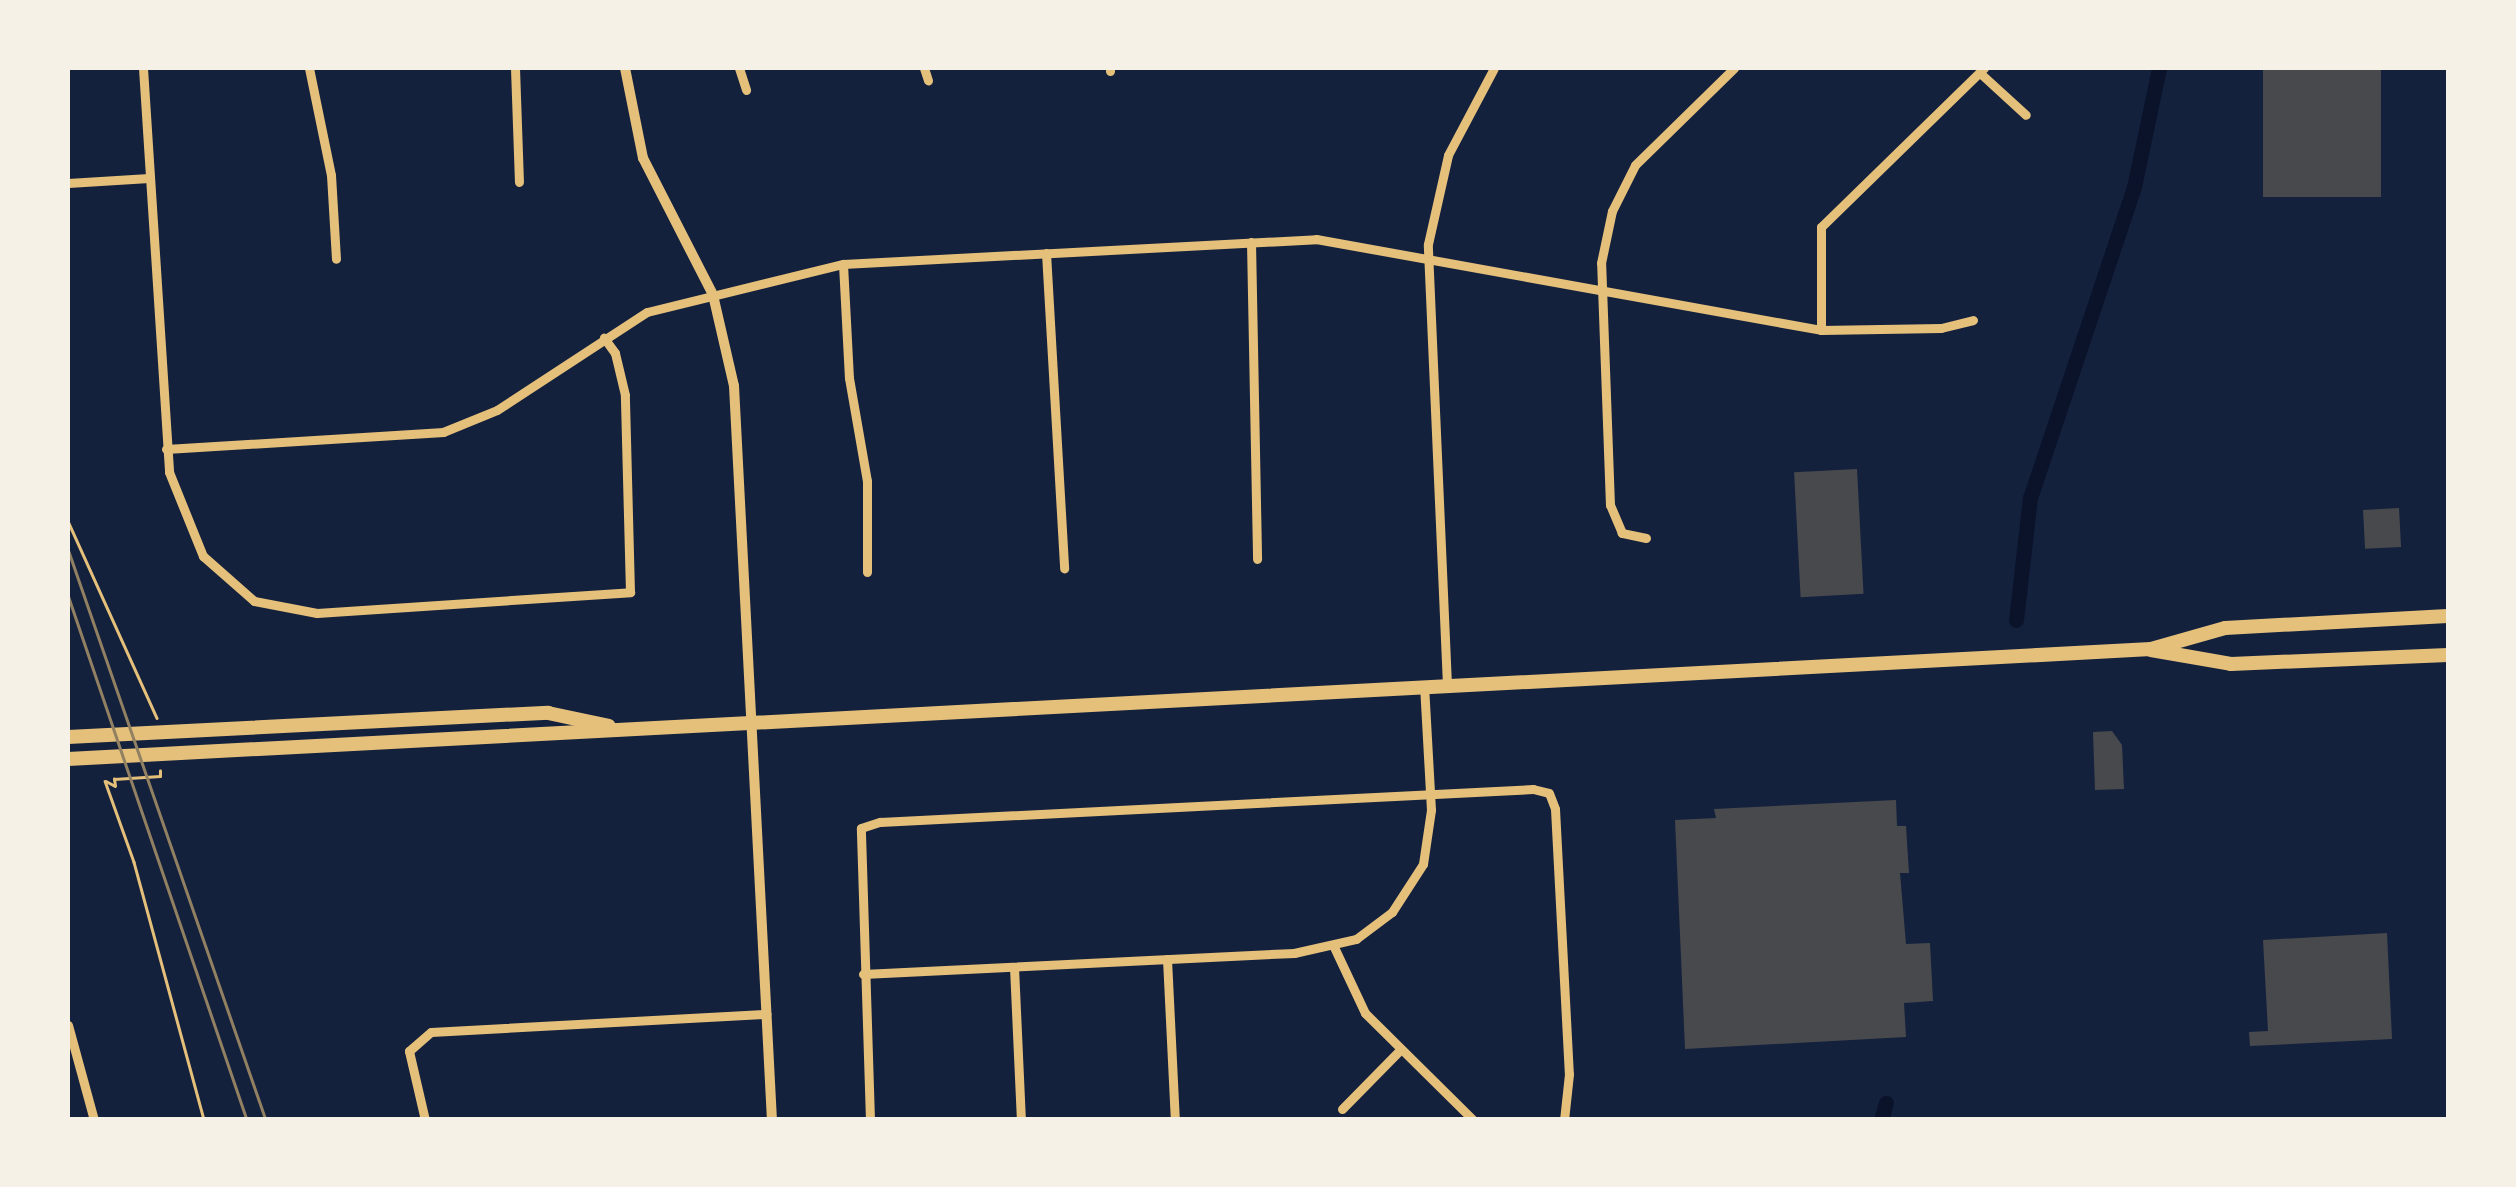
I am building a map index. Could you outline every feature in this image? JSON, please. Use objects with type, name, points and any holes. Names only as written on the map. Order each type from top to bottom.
[{"type":"main road","points":[[2151,650],[2225,628],[2448,616]]},
{"type":"main road","points":[[68,760],[548,737],[610,726],[2151,650],[2231,664],[2448,655]]},
{"type":"main road","points":[[68,736],[548,713],[610,726]]},
{"type":"street","points":[[143,68],[166,449],[174,494],[203,556],[236,590],[269,606],[317,613],[610,598],[630,592],[625,395],[615,353],[604,338]]},
{"type":"street","points":[[309,68],[332,175],[336,258]]},
{"type":"street","points":[[515,68],[519,182]]},
{"type":"street","points":[[625,68],[643,158],[712,294],[734,386],[772,1120]]},
{"type":"street","points":[[738,68],[746,90]]},
{"type":"street","points":[[924,68],[928,80]]},
{"type":"street","points":[[1447,684],[1428,259],[1448,155],[1494,68]]},
{"type":"street","points":[[1646,538],[1622,533],[1610,505],[1599,290],[1612,211],[1626,180],[1646,151],[1734,68]]},
{"type":"street","points":[[1821,330],[1820,227],[1982,70],[2026,114]]},
{"type":"street","points":[[68,183],[149,178]]},
{"type":"street","points":[[166,449],[443,432],[498,410],[647,312],[842,264],[1327,240],[1821,330],[1941,328],[1973,320]]},
{"type":"street","points":[[1251,242],[1257,559]]},
{"type":"street","points":[[1046,253],[1064,568]]},
{"type":"street","points":[[842,264],[846,359],[867,481],[868,572]]},
{"type":"street","points":[[863,974],[1334,948],[1376,926],[1414,882],[1428,845],[1431,794],[1424,686]]},
{"type":"street","points":[[870,1120],[857,843],[870,824],[1431,794],[1548,793],[1556,809],[1570,1074],[1564,1120]]},
{"type":"street","points":[[1334,948],[1350,991],[1399,1051],[1474,1120]]},
{"type":"street","points":[[1167,959],[1175,1120]]},
{"type":"street","points":[[1014,967],[1021,1120]]},
{"type":"street","points":[[425,1120],[408,1050],[431,1032],[767,1014]]},
{"type":"street","points":[[68,1029],[94,1120]]},
{"type":"street","points":[[1342,1110],[1399,1051]]},
{"type":"path","points":[[68,521],[156,713]]},
{"type":"path","points":[[160,776],[114,778],[114,786],[105,781],[105,787],[134,862],[204,1120]]},
{"type":"building","points":[[2263,68],[2381,68],[2381,197],[2263,197]]},
{"type":"building","points":[[1857,469],[1864,594],[1801,597],[1794,472]]},
{"type":"building","points":[[2399,508],[2401,547],[2365,549],[2363,510]]},
{"type":"building","points":[[2112,731],[2122,745],[2124,789],[2095,790],[2093,732]]},
{"type":"building","points":[[1896,800],[1897,826],[1906,826],[1909,873],[1900,873],[1906,944],[1930,943],[1933,1001],[1904,1003],[1906,1037],[1685,1049],[1675,820],[1716,818],[1714,809]]},
{"type":"building","points":[[2387,933],[2392,1039],[2250,1046],[2249,1032],[2268,1031],[2263,940]]},
{"type":"waterway","points":[[2016,620],[2030,498],[2134,187],[2159,68]]},
{"type":"waterway","points":[[1881,1120],[1886,1103]]},
{"type":"tram line","points":[[68,549],[266,1120]]},
{"type":"tram line","points":[[68,595],[247,1120]]}]
